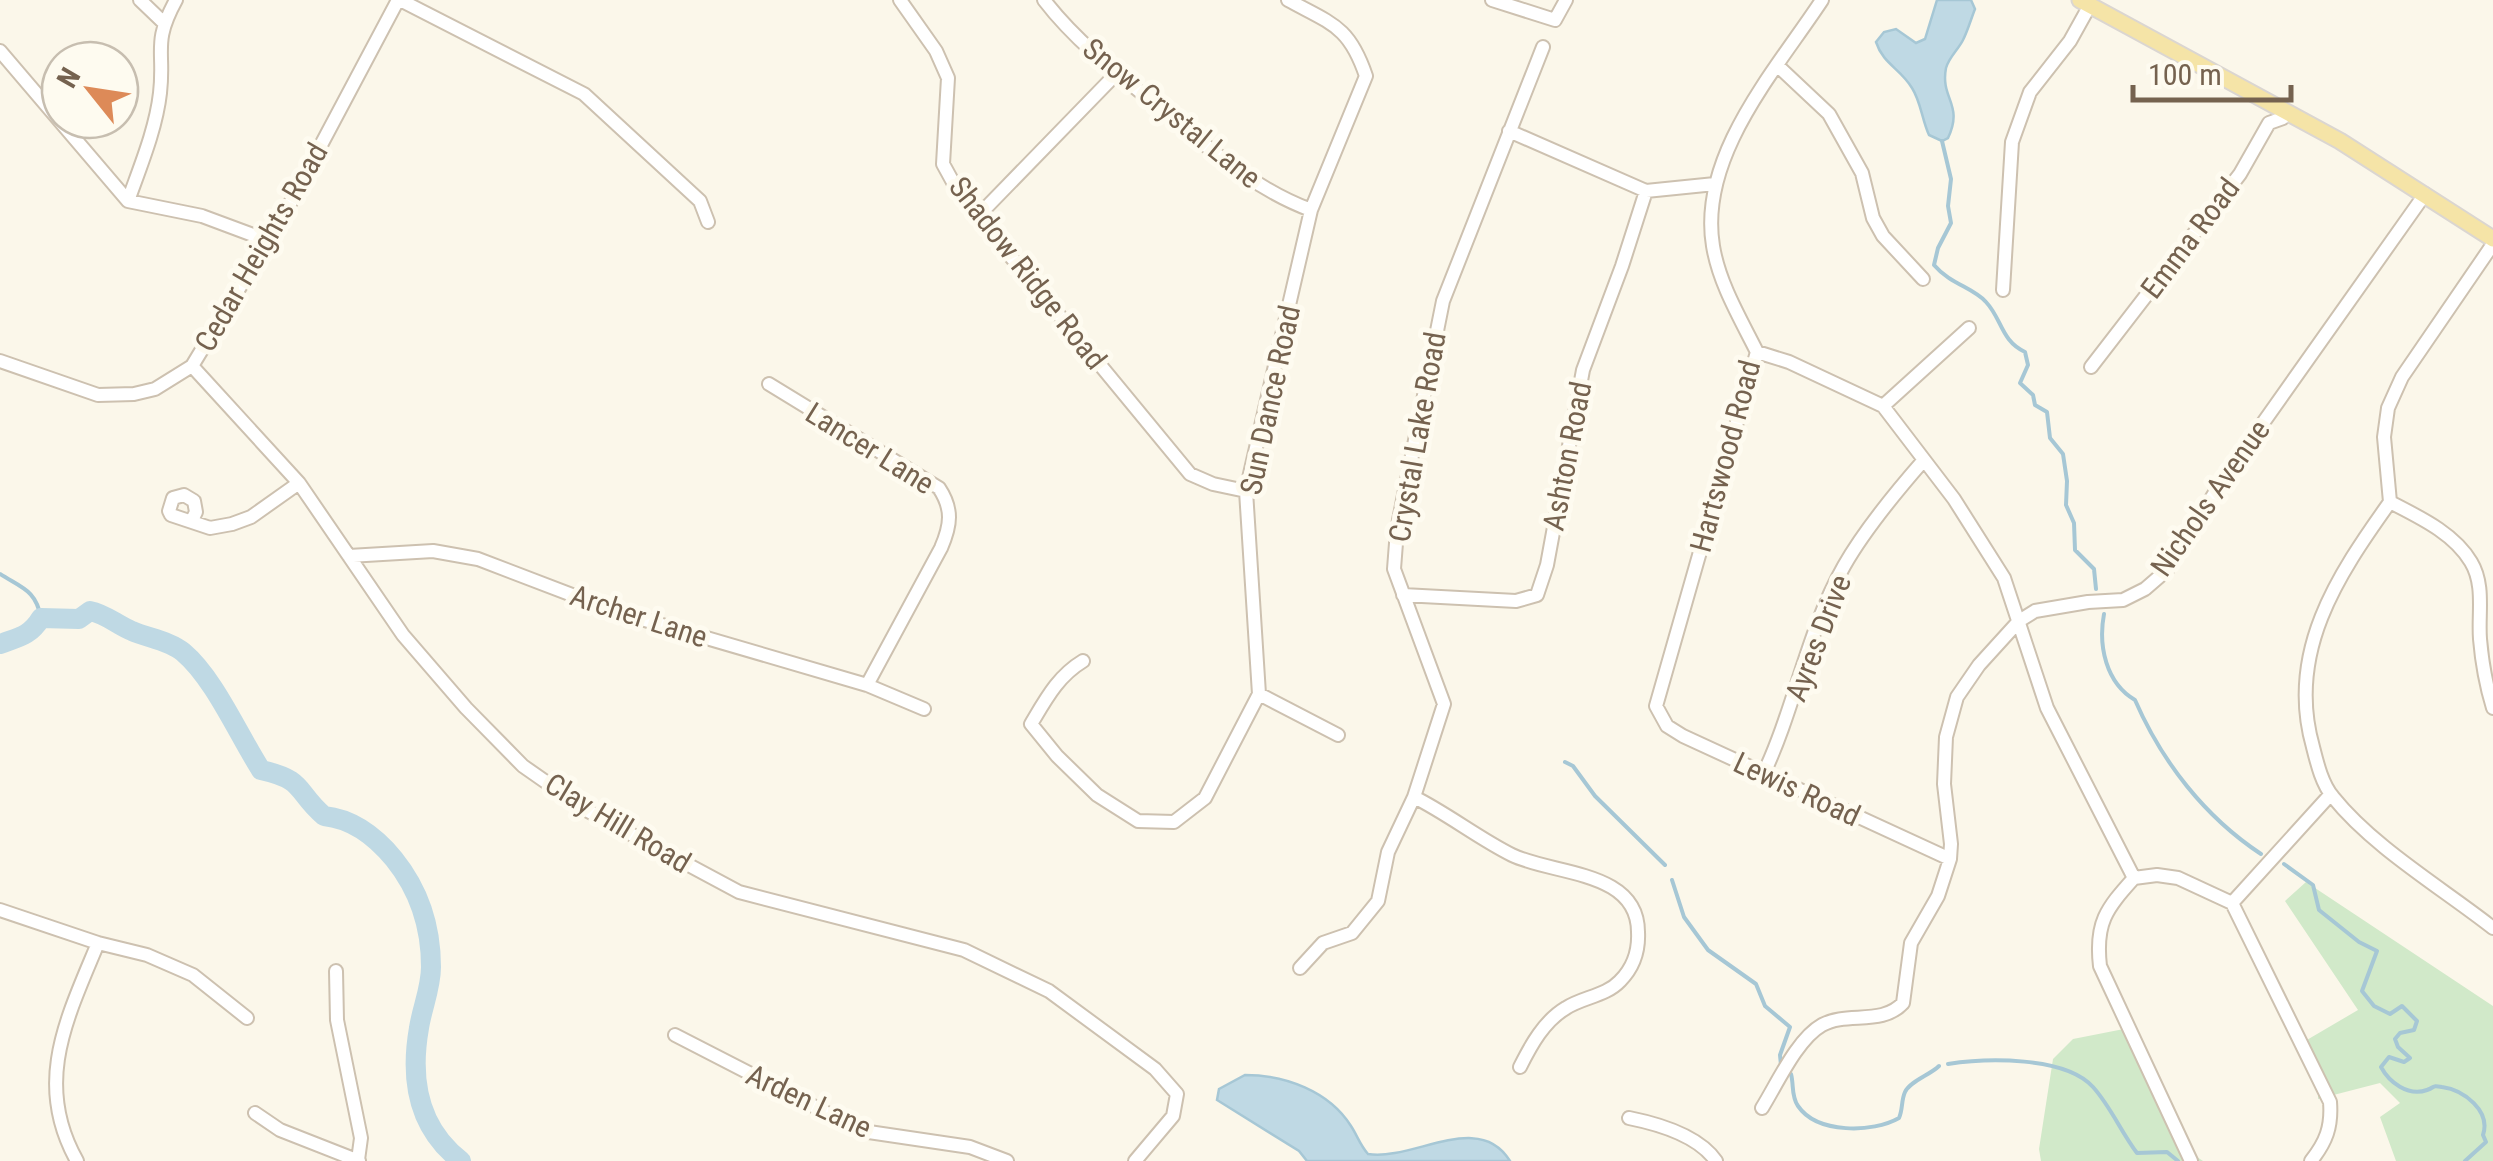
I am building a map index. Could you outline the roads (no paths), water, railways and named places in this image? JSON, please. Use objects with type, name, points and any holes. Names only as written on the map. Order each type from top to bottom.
[{"type":"main road","points":[[2085,2],[2288,112],[2425,194],[2493,241]]},
{"type":"street","points":[[140,0],[164,23]]},
{"type":"street","points":[[128,201],[160,94],[159,45],[164,23],[176,0]]},
{"type":"street","points":[[399,0],[584,94],[700,201],[708,222]]},
{"type":"street","name":"Cedar Heights Road","points":[[0,361],[80,389],[114,396],[155,388],[192,366],[268,240],[399,0]]},
{"type":"street","name":"Shadow Ridge Road","points":[[900,0],[936,52],[948,78],[943,164],[960,195],[1190,474],[1246,491]]},
{"type":"street","name":"Snow Crystal Lane","points":[[1044,0],[1117,73],[1236,170],[1278,198],[1311,210]]},
{"type":"street","name":"Sun Dance Road","points":[[1258,694],[1246,491],[1311,210],[1366,76],[1356,47],[1338,28],[1288,0]]},
{"type":"street","points":[[1492,0],[1554,20],[1566,0]]},
{"type":"street","name":"Hartswood Road","points":[[1656,706],[1756,352],[1726,290],[1713,246],[1715,184],[1728,146],[1822,0]]},
{"type":"street","points":[[2003,290],[2012,142],[2030,92],[2070,41],[2085,2]]},
{"type":"street","name":"Crystal Lake Road","points":[[1300,968],[1323,943],[1352,933],[1378,901],[1388,852],[1414,796],[1444,704],[1394,569],[1397,530],[1442,300],[1542,46]]},
{"type":"street","points":[[0,52],[128,201],[202,216],[268,240]]},
{"type":"street","points":[[1779,67],[1830,114],[1862,174],[1872,218],[1882,236],[1923,279]]},
{"type":"street","points":[[978,216],[1117,73]]},
{"type":"street","name":"Emma Road","points":[[2091,367],[2240,174],[2270,123],[2288,112]]},
{"type":"street","points":[[1509,131],[1646,191],[1715,184]]},
{"type":"street","name":"Ashton Road","points":[[1402,595],[1516,601],[1537,595],[1547,566],[1583,370],[1646,191]]},
{"type":"street","name":"Nichols Avenue","points":[[1762,1108],[1801,1044],[1818,1027],[1837,1019],[1890,1014],[1903,1003],[1911,943],[1944,882],[1950,858],[1952,844],[1944,784],[1946,737],[1957,697],[1979,665],[2019,621],[2034,611],[2123,600],[2145,589],[2167,570],[2224,478],[2425,194]]},
{"type":"street","points":[[2493,241],[2402,378],[2388,408],[2384,437],[2390,502],[2320,616],[2311,640],[2305,683],[2306,724],[2330,794],[2378,840],[2493,928]]},
{"type":"street","points":[[1884,406],[1969,328]]},
{"type":"street","points":[[1756,352],[1789,362],[1884,406],[1954,499],[2004,578],[2047,708],[2134,878]]},
{"type":"street","name":"Clay Hill Road","points":[[192,366],[299,483],[403,635],[523,766],[586,810],[738,892],[964,950],[1050,991],[1155,1068],[1177,1094],[1173,1116],[1135,1161]]},
{"type":"street","name":"Lancer Lane","points":[[769,384],[939,488],[950,511],[949,527],[940,548],[867,685]]},
{"type":"street","name":"Ayres Drive","points":[[1763,775],[1780,740],[1818,624],[1844,566],[1923,461]]},
{"type":"street","points":[[192,520],[210,528],[232,524],[251,517],[299,483]]},
{"type":"street","points":[[2390,502],[2425,520],[2472,563],[2480,586],[2484,677],[2493,708]]},
{"type":"street","name":"Archer Lane","points":[[350,556],[433,551],[478,559],[614,611],[867,685],[924,709]]},
{"type":"street","points":[[1084,661],[1067,671],[1055,685],[1031,724],[1057,756],[1097,794],[1138,821],[1174,822],[1205,798],[1258,694],[1338,735]]},
{"type":"street","name":"Lewis Road","points":[[1656,706],[1667,726],[1683,736],[1950,858]]},
{"type":"street","points":[[2232,903],[2330,794]]},
{"type":"street","points":[[1414,796],[1517,857],[1594,878],[1632,906],[1638,922],[1633,965],[1618,984],[1566,1008],[1544,1027],[1520,1068]]},
{"type":"street","points":[[2191,1161],[2100,966],[2100,924],[2110,904],[2134,878],[2178,878],[2232,903],[2330,1102],[2332,1121],[2324,1144],[2311,1161]]},
{"type":"street","points":[[0,910],[98,943],[147,954],[193,975],[247,1018]]},
{"type":"street","points":[[77,1161],[64,1138],[55,1094],[55,1064],[67,1019],[98,943]]},
{"type":"street","points":[[255,1113],[280,1130],[358,1160],[360,1138],[338,1030],[336,971]]},
{"type":"street","name":"Arden Lane","points":[[675,1035],[862,1131],[970,1147],[1007,1161]]},
{"type":"street","points":[[1629,1118],[1686,1138],[1716,1161]]},
{"type":"water","points":[[1937,0],[1971,0],[1975,9],[1946,68],[1946,87],[1954,117],[1948,138],[1942,141],[1929,135],[1912,88],[1883,56],[1876,42],[1884,32],[1896,29],[1916,43],[1925,39]]},
{"type":"water","points":[[1245,1075],[1275,1078],[1318,1094],[1342,1114],[1368,1154],[1405,1151],[1464,1138],[1481,1139],[1497,1146],[1510,1161],[1307,1161],[1299,1151],[1217,1100],[1219,1089]]},
{"type":"waterway","points":[[1942,141],[1951,179],[1951,223],[1934,265],[1981,297],[2006,336],[2025,352],[2028,365],[2020,383],[2033,395],[2035,405],[2047,412],[2050,438],[2063,454],[2066,505],[2074,523],[2075,550],[2094,569],[2096,589]]},
{"type":"waterway","points":[[0,574],[32,595],[41,618]]},
{"type":"waterway","points":[[0,644],[28,632],[41,618],[79,619],[90,611],[178,648],[215,691],[261,770],[293,782],[324,816],[354,825],[387,851],[417,897],[429,938],[431,975],[416,1047],[421,1101],[435,1133],[461,1161]]},
{"type":"waterway","points":[[2104,614],[2102,639],[2106,663],[2117,684],[2135,700],[2158,745],[2187,786],[2221,823],[2261,854]]},
{"type":"waterway","points":[[1565,762],[1665,865]]},
{"type":"waterway","points":[[2284,864],[2313,885],[2319,910],[2359,942],[2377,951],[2362,991],[2374,1006],[2390,1014],[2402,1006],[2417,1021],[2414,1030],[2400,1033],[2395,1039],[2410,1058],[2404,1062],[2389,1057],[2381,1067],[2384,1073],[2400,1087],[2413,1091],[2435,1086],[2450,1089],[2467,1097],[2479,1110],[2486,1142],[2465,1161]]},
{"type":"waterway","points":[[1672,880],[1684,917],[1708,950],[1756,984],[1765,1006],[1790,1027],[1780,1055],[1781,1065]]},
{"type":"waterway","points":[[1948,1064],[2003,1060],[2064,1069],[2093,1087],[2137,1153],[2167,1152],[2178,1161]]},
{"type":"waterway","points":[[1791,1074],[1796,1102],[1807,1115],[1831,1126],[1861,1128],[1899,1118],[1908,1088],[1939,1066]]}]
